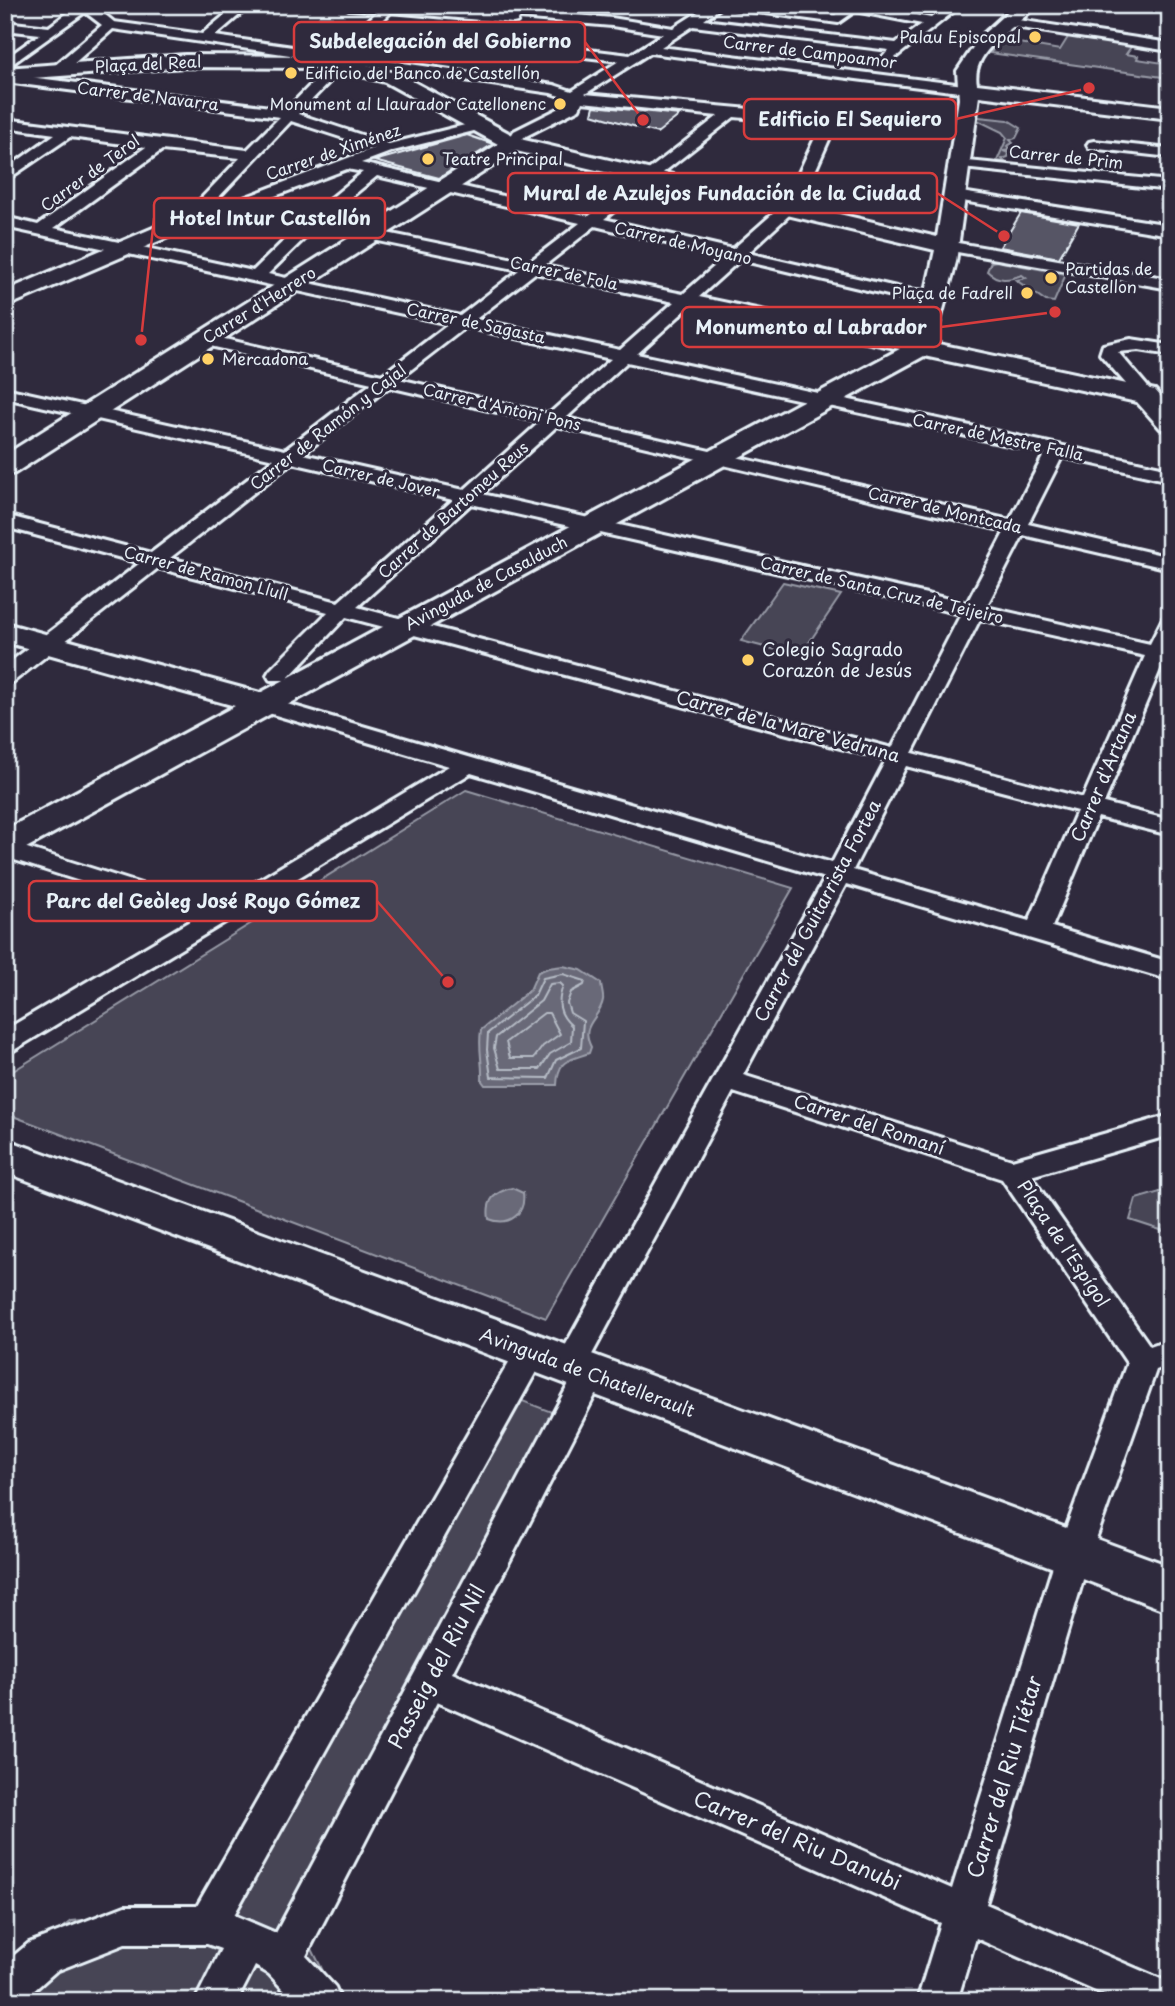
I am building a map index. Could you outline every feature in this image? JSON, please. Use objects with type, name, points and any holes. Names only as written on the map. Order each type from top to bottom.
[{"type":"street","points":[[204,39],[245,5]]},
{"type":"street","points":[[349,5],[518,13],[633,60]]},
{"type":"street","points":[[573,96],[718,5]]},
{"type":"street","points":[[735,5],[838,19],[854,6],[933,22]]},
{"type":"street","points":[[888,79],[887,60],[899,47],[956,5]]},
{"type":"street","points":[[1027,5],[1006,22],[966,68],[965,84],[969,97],[939,297],[920,348],[1146,396]]},
{"type":"street","points":[[5,65],[82,6],[110,25],[284,49],[336,61]]},
{"type":"street","points":[[187,221],[332,71],[336,61],[389,7]]},
{"type":"street","points":[[455,74],[518,13]]},
{"type":"street","points":[[692,22],[899,47]]},
{"type":"street","points":[[1006,22],[1170,47]]},
{"type":"street","name":"Plaça del Real","points":[[58,70],[110,25]]},
{"type":"street","points":[[5,26],[50,31]]},
{"type":"street","points":[[480,50],[564,34],[676,32]]},
{"type":"street","name":"Carrer de Campoamor","points":[[648,50],[967,89]]},
{"type":"street","name":"Plaça del Real","points":[[58,70],[184,61],[336,61],[396,72],[513,144],[946,246]]},
{"type":"street","name":"Carrer de Navarra","points":[[5,76],[58,70]]},
{"type":"street","points":[[396,72],[455,74],[554,89],[603,102],[931,130],[930,117],[915,106]]},
{"type":"street","name":"Carrer de Navarra","points":[[5,76],[289,115],[388,148]]},
{"type":"street","points":[[967,89],[1170,113]]},
{"type":"street","points":[[513,144],[519,134],[568,111],[576,101],[573,96]]},
{"type":"street","points":[[650,177],[731,113]]},
{"type":"street","points":[[788,209],[830,121]]},
{"type":"street","points":[[5,123],[251,155]]},
{"type":"street","name":"Carrer de Ximénez","points":[[238,205],[388,148],[481,125]]},
{"type":"street","points":[[5,177],[67,132]]},
{"type":"street","name":"Carrer d'Herrero","points":[[5,467],[513,144]]},
{"type":"street","name":"Carrer de Terol","points":[[42,229],[159,145]]},
{"type":"street","points":[[1094,145],[1170,153]]},
{"type":"street","name":"Carrer de Prim","points":[[958,163],[1170,186]]},
{"type":"street","name":"Carrer de Moyano","points":[[346,164],[444,189],[905,294],[939,297]]},
{"type":"street","points":[[257,276],[313,221],[374,171]]},
{"type":"street","name":"Carrer de Ramón y Cajal","points":[[5,677],[650,177]]},
{"type":"street","points":[[1119,209],[1134,182]]},
{"type":"street","points":[[955,196],[1119,209],[1170,230]]},
{"type":"street","name":"Carrer de Fola","points":[[207,201],[238,205],[920,348]]},
{"type":"street","points":[[5,300],[187,221],[238,205]]},
{"type":"street","name":"Carrer de Bartomeu Reus","points":[[278,675],[342,609],[788,209]]},
{"type":"street","points":[[5,222],[42,229]]},
{"type":"street","name":"Carrer de Sagasta","points":[[42,229],[826,399]]},
{"type":"street","points":[[946,246],[1170,284]]},
{"type":"street","name":"Carrer d'Antoni Pons","points":[[204,339],[719,457]]},
{"type":"street","points":[[1170,350],[1139,344],[1117,345],[1109,349],[1109,354],[1170,423]]},
{"type":"street","name":"Avinguda de Casalduch","points":[[5,847],[920,348]]},
{"type":"street","name":"Carrer de Jover","points":[[5,393],[594,525]]},
{"type":"street","name":"Carrer de Mestre Falla","points":[[826,399],[1170,475]]},
{"type":"street","name":"Carrer del Guitarrista Fortea","points":[[564,1364],[726,1080],[839,874],[1056,450]]},
{"type":"street","name":"Carrer de Montcada","points":[[719,457],[1170,563]]},
{"type":"street","name":"Carrer de Ramon Llull","points":[[5,521],[406,627]]},
{"type":"street","name":"Carrer de Santa Cruz de Teijeiro","points":[[594,525],[1163,653]]},
{"type":"street","name":"Carrer d'Artana","points":[[1037,932],[1091,807],[1163,653],[1170,622]]},
{"type":"street","name":"Carrer de la Mare Vedruna","points":[[406,627],[1170,828]]},
{"type":"street","points":[[5,632],[1170,971]]},
{"type":"street","points":[[5,1043],[468,765]]},
{"type":"street","points":[[5,847],[216,916]]},
{"type":"street","name":"Carrer del Romaní","points":[[726,1080],[1012,1171]]},
{"type":"street","name":"Plaça de l'Espígol","points":[[1156,1357],[1012,1171],[1170,1125]]},
{"type":"street","name":"Avinguda de Chatellerault","points":[[5,1155],[1170,1589]]},
{"type":"street","name":"Carrer del Riu Tiétar","points":[[937,2001],[1074,1553],[1156,1357]]},
{"type":"street","points":[[206,1925],[564,1364]]},
{"type":"street","name":"Passeig del Riu Nil","points":[[283,1959],[429,1681],[564,1364]]},
{"type":"street","name":"Carrer del Riu Danubi","points":[[429,1681],[1165,2001]]},
{"type":"street","points":[[5,1989],[43,1958],[125,1925],[206,1925],[248,1939],[283,1959],[321,2001]]},
{"type":"street","points":[[215,2001],[248,1939]]},
{"type":"shaded area","points":[[1070,34],[1133,44],[1126,54],[1138,56],[1137,59],[1170,64],[1170,78],[990,53],[1001,40],[1060,50]]},
{"type":"shaded area","points":[[969,116],[1008,120],[1021,128],[1016,138],[1010,140],[1013,143],[1007,146],[1010,150],[1003,151],[1009,153],[1008,157],[1002,159],[1005,162],[997,161],[1007,138],[1002,132]]},
{"type":"shaded area","points":[[991,262],[1066,274],[1054,302],[1046,301],[1016,280],[1026,278],[1022,275],[1004,279],[991,275],[987,271]]},
{"type":"shaded area","points":[[783,582],[841,595],[800,656],[741,641]]},
{"type":"shaded area","points":[[466,790],[793,888],[546,1318],[5,1113],[5,1076]]},
{"type":"shaded area","points":[[1170,1189],[1170,1233],[1130,1220],[1136,1199]]},
{"type":"shaded area","points":[[496,1391],[578,1422],[311,1947],[338,2001],[5,2001],[5,1972],[72,1921],[199,1909]]},
{"type":"water","points":[[563,966],[581,970],[601,983],[603,1000],[587,1033],[591,1047],[589,1053],[562,1066],[557,1085],[485,1085],[482,1081],[481,1030],[530,990],[538,972]]},
{"type":"water","points":[[512,1188],[523,1193],[519,1213],[509,1220],[489,1219],[490,1202],[500,1192]]},
{"type":"building","points":[[594,106],[680,115],[657,133],[592,114]]},
{"type":"building","name":"Teatre Principal","points":[[467,135],[493,144],[439,178],[374,161]]},
{"type":"building","points":[[1021,213],[1079,223],[1059,258],[1000,247]]},
{"type":"place","name":"Palau Episcopal","points":[[1035,37]]},
{"type":"place","name":"Edificio del Banco de Castellón","points":[[291,73]]},
{"type":"place","name":"Edificio El Sequiero","points":[[1089,88]]},
{"type":"place","name":"Monument al Llaurador Catellonenc","points":[[560,104]]},
{"type":"place","name":"Subdelegación del Gobierno","points":[[643,120]]},
{"type":"place","name":"Teatre Principal","points":[[428,159]]},
{"type":"place","name":"Mural de Azulejos Fundación de la Ciudad","points":[[1004,236]]},
{"type":"place","name":"Partidas de Castellon","points":[[1051,278]]},
{"type":"place","name":"Plaça de Fadrell","points":[[1027,293]]},
{"type":"place","name":"Monumento al Labrador","points":[[1055,312]]},
{"type":"place","name":"Hotel Intur Castellón","points":[[141,340]]},
{"type":"place","name":"Mercadona","points":[[208,359]]},
{"type":"place","name":"Colegio Sagrado Corazón de Jesús","points":[[748,660]]},
{"type":"place","name":"Parc del Geòleg José Royo Gómez","points":[[448,982]]}]
